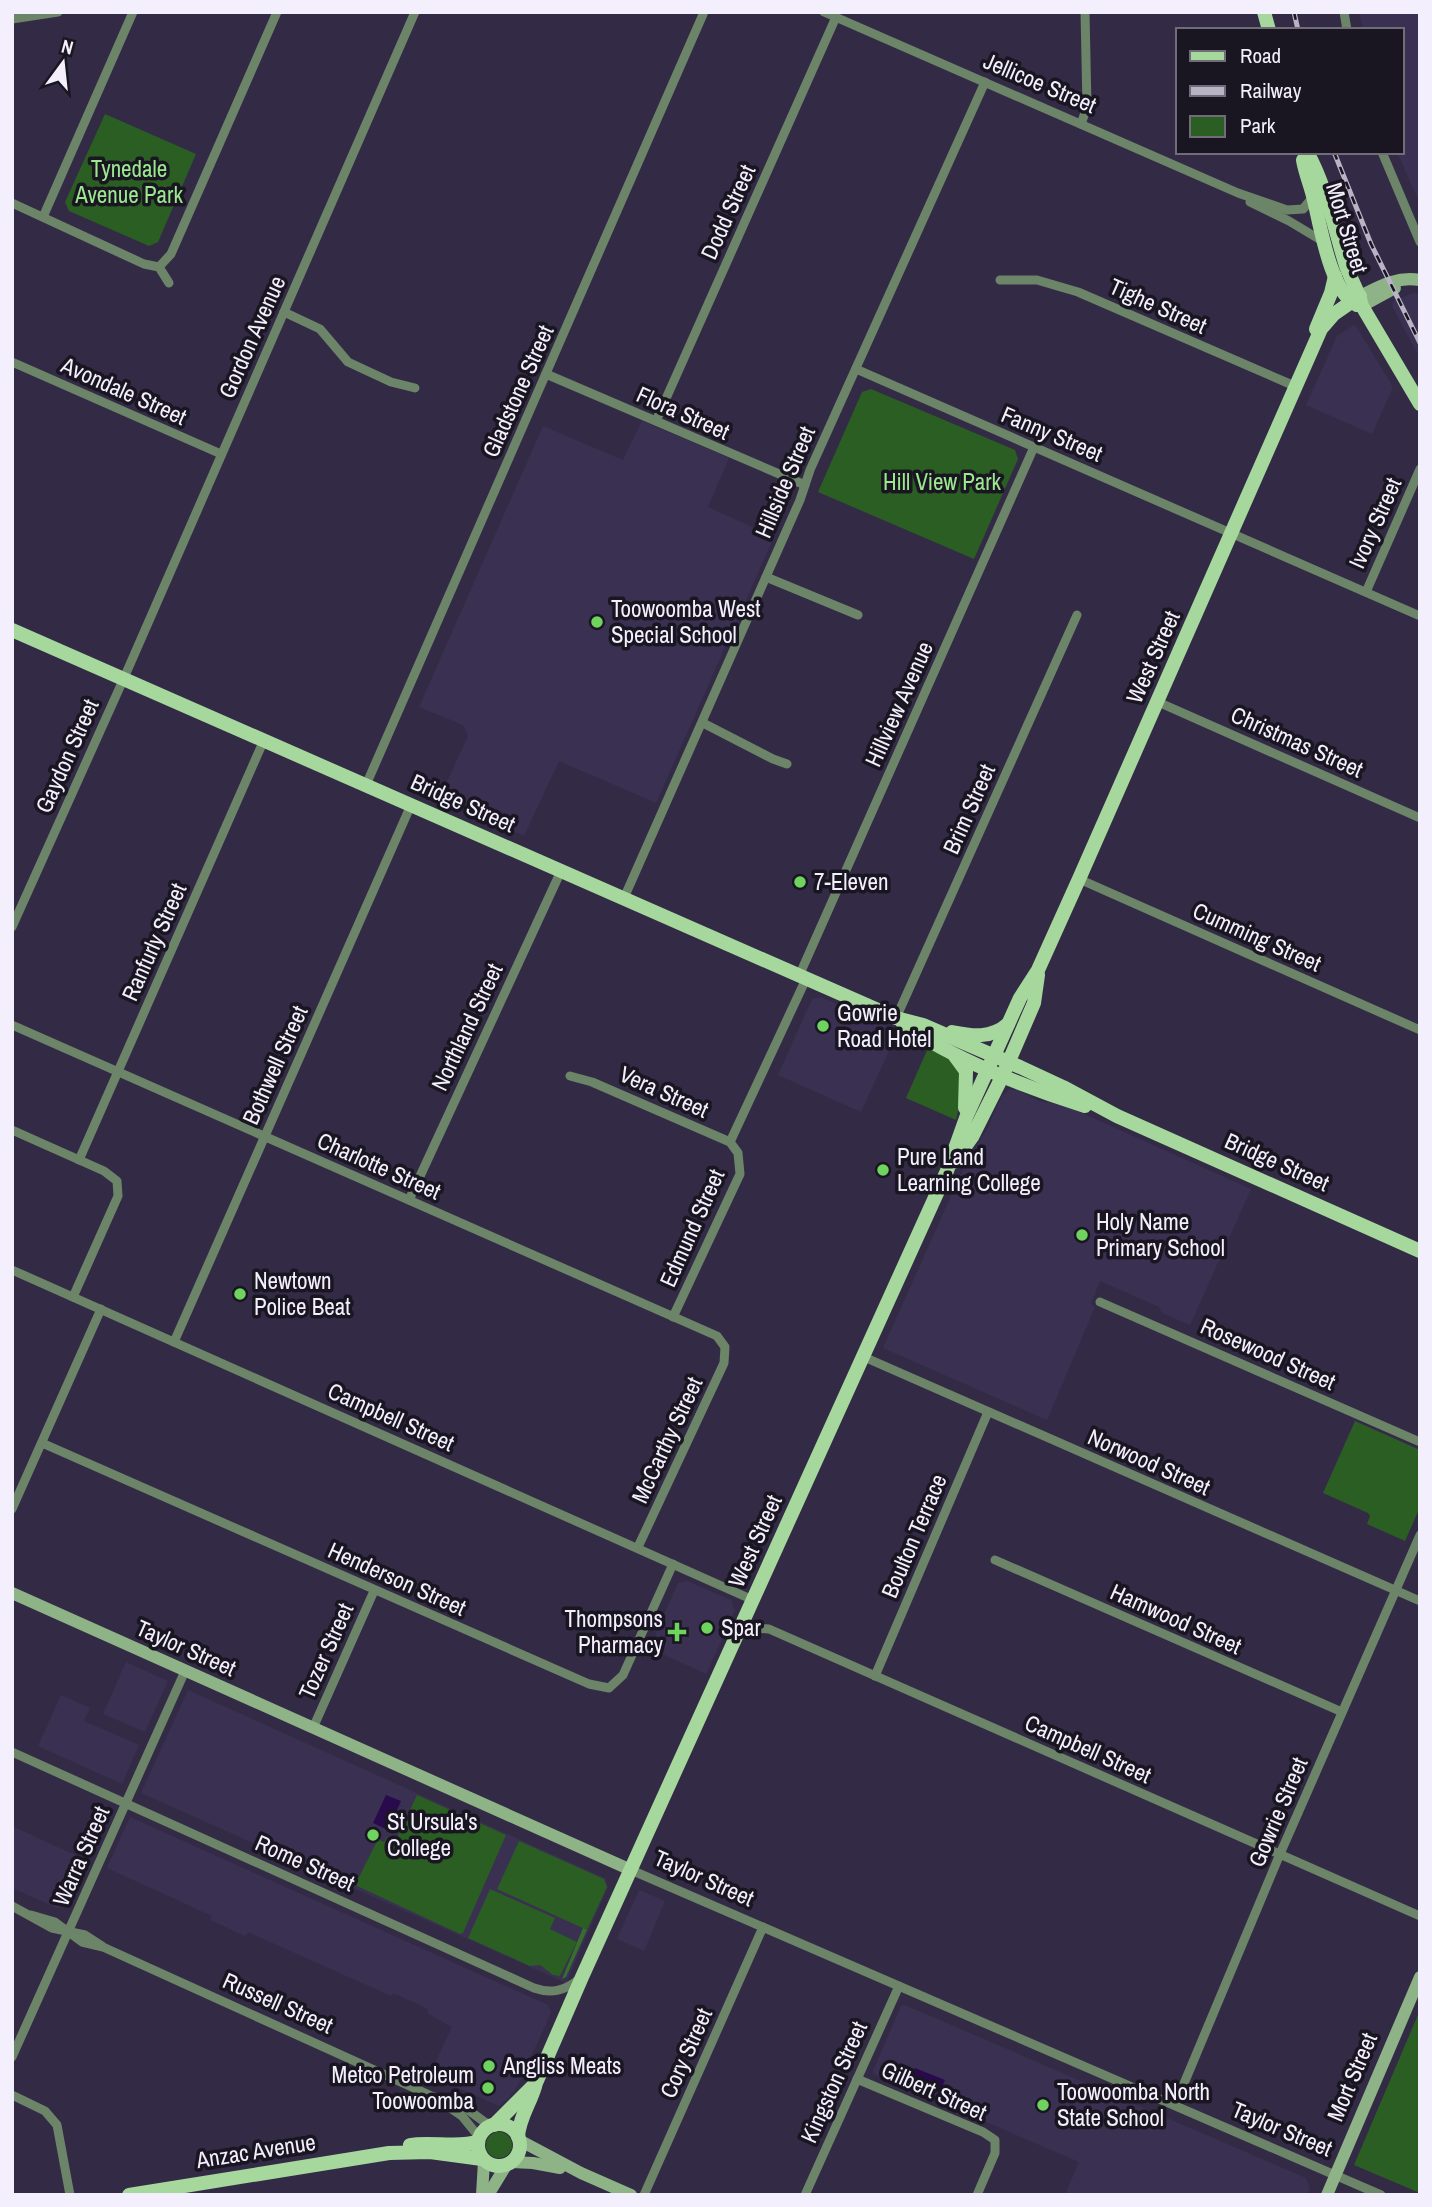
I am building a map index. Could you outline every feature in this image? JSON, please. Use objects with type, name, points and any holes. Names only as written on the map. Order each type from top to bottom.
[{"type":"main road","name":"Mort Street","points":[[1302,154],[1324,242],[1335,274],[1357,301],[1420,404]]},
{"type":"main road","name":"Mort Street","points":[[1308,154],[1324,189],[1357,301]]},
{"type":"main road","points":[[1313,347],[1316,328],[1332,293],[1335,274]]},
{"type":"main road","name":"West Street","points":[[947,1171],[972,1138],[998,1066],[1008,1024],[1020,998],[1038,970],[1079,879],[1321,329],[1357,301]]},
{"type":"main road","name":"West Street","points":[[1308,363],[1357,301]]},
{"type":"main road","name":"Bridge Street","points":[[12,630],[896,1018],[951,1053],[998,1066]]},
{"type":"main road","name":"West Street","points":[[519,2138],[521,2121],[536,2082],[947,1171],[959,1133],[1034,1003],[1038,970]]},
{"type":"main road","name":"Bridge Street","points":[[896,1018],[923,1025],[1055,1097],[1116,1116],[1420,1251]]},
{"type":"main road","points":[[923,1025],[955,1033],[984,1036],[997,1033],[1008,1024]]},
{"type":"main road","points":[[951,1053],[963,1065],[967,1076],[966,1106],[959,1133]]},
{"type":"main road","name":"West Street","points":[[492,2125],[536,2082]]},
{"type":"main road","points":[[492,2125],[510,2127],[519,2138],[518,2153],[509,2163],[495,2166],[483,2160],[478,2150],[478,2139],[492,2125]]},
{"type":"main road","name":"Anzac Avenue","points":[[129,2195],[389,2153],[419,2143],[466,2145],[478,2139]]},
{"type":"main road","name":"Anzac Avenue","points":[[389,2153],[447,2154],[483,2160]]},
{"type":"street","points":[[12,19],[58,12]]},
{"type":"street","points":[[43,217],[133,12]]},
{"type":"street","points":[[159,267],[171,254],[277,12]]},
{"type":"street","name":"Gordon Avenue","points":[[124,678],[415,12]]},
{"type":"street","name":"Gladstone Street","points":[[366,785],[704,12]]},
{"type":"street","name":"Jellicoe Street","points":[[824,12],[1238,193],[1287,211],[1303,209],[1313,197]]},
{"type":"street","points":[[1081,124],[1087,107],[1085,12]]},
{"type":"street","name":"Dodd Street","points":[[656,421],[836,17]]},
{"type":"street","name":"Hillside Street","points":[[624,898],[985,82]]},
{"type":"street","points":[[1383,154],[1420,242]]},
{"type":"street","name":"Jellicoe Street","points":[[1238,193],[1252,204],[1289,221],[1324,242]]},
{"type":"street","points":[[12,204],[144,264],[159,267],[169,283]]},
{"type":"street","name":"Tighe Street","points":[[1000,280],[1037,280],[1078,292],[1297,387]]},
{"type":"street","points":[[1357,301],[1419,280]]},
{"type":"street","points":[[284,312],[320,329],[348,362],[391,382],[415,388]]},
{"type":"street","name":"Avondale Street","points":[[12,362],[221,454]]},
{"type":"street","name":"Fanny Street","points":[[856,369],[1420,616]]},
{"type":"street","name":"Flora Street","points":[[546,374],[805,485]]},
{"type":"street","name":"Hillview Avenue","points":[[803,977],[1034,447]]},
{"type":"street","name":"Ivory Street","points":[[1366,592],[1420,469]]},
{"type":"street","points":[[766,577],[858,615]]},
{"type":"street","name":"Brim Street","points":[[896,1018],[1077,615]]},
{"type":"street","name":"Gaydon Street","points":[[12,927],[124,678]]},
{"type":"street","name":"Christmas Street","points":[[1158,702],[1420,818]]},
{"type":"street","points":[[703,723],[786,764]]},
{"type":"street","name":"Ranfurly Street","points":[[79,1160],[264,740]]},
{"type":"street","name":"Bothwell Street","points":[[174,1342],[411,805]]},
{"type":"street","name":"Northland Street","points":[[409,1200],[561,871]]},
{"type":"street","name":"Cumming Street","points":[[1079,879],[1420,1030]]},
{"type":"street","name":"Edmund Street","points":[[730,1142],[803,977]]},
{"type":"street","name":"Charlotte Street","points":[[12,1025],[717,1336],[725,1348]]},
{"type":"street","name":"Vera Street","points":[[569,1076],[592,1082],[730,1142],[738,1153]]},
{"type":"street","points":[[12,1130],[104,1171],[117,1181],[118,1196],[73,1297]]},
{"type":"street","name":"Edmund Street","points":[[673,1317],[740,1174],[738,1153]]},
{"type":"street","name":"Campbell Street","points":[[12,1270],[753,1600]]},
{"type":"street","name":"Rosewood Street","points":[[1100,1302],[1420,1442]]},
{"type":"street","points":[[12,1509],[101,1309]]},
{"type":"street","name":"McCarthy Street","points":[[638,1547],[724,1363],[725,1348]]},
{"type":"street","name":"Norwood Street","points":[[864,1357],[1420,1601]]},
{"type":"street","name":"Boulton Terrace","points":[[875,1676],[988,1412]]},
{"type":"street","name":"Henderson Street","points":[[41,1443],[589,1684],[609,1688],[623,1675],[674,1564]]},
{"type":"street","name":"Gowrie Street","points":[[1175,2105],[1280,1854],[1420,1535]]},
{"type":"street","name":"Hamwood Street","points":[[995,1560],[1342,1712]]},
{"type":"street","name":"Tozer Street","points":[[313,1728],[374,1591]]},
{"type":"street","name":"Taylor Street","points":[[12,1593],[631,1870],[1381,2195]]},
{"type":"street","name":"Campbell Street","points":[[739,1632],[752,1628],[776,1632],[1420,1916]]},
{"type":"street","name":"Warra Street","points":[[12,2056],[186,1671]]},
{"type":"street","name":"Rome Street","points":[[12,1752],[540,1990],[558,1991],[571,1986],[582,1977]]},
{"type":"street","name":"Russell Street","points":[[12,1906],[47,1918],[68,1932],[85,1935],[103,1947],[436,2098],[462,2116],[478,2139]]},
{"type":"street","name":"Cory Street","points":[[645,2195],[762,1927]]},
{"type":"street","name":"Mort Street","points":[[1327,2195],[1420,1977]]},
{"type":"street","name":"Kingston Street","points":[[805,2195],[899,1986]]},
{"type":"street","name":"Gilbert Street","points":[[857,2079],[983,2132],[995,2140],[995,2153],[977,2195]]},
{"type":"street","points":[[12,2095],[45,2111],[57,2125],[70,2195]]},
{"type":"street","name":"Russell Street","points":[[436,2098],[460,2104],[492,2125]]},
{"type":"street","points":[[519,2138],[581,2173],[631,2195]]},
{"type":"street","points":[[482,2195],[483,2160]]},
{"type":"street","points":[[488,2195],[509,2163],[533,2163],[581,2173]]},
{"type":"shaded area","points":[[1359,12],[1420,12],[1420,204],[1398,154],[1404,154],[1404,28],[1363,28]]},
{"type":"shaded area","points":[[1413,293],[1420,294],[1420,358],[1392,306],[1393,301]]},
{"type":"shaded area","points":[[1354,325],[1393,387],[1372,434],[1306,405],[1337,336]]},
{"type":"shaded area","name":"Toowoomba West Special School","points":[[642,421],[729,458],[708,507],[774,537],[656,803],[559,761],[524,836],[439,799],[468,736],[463,725],[419,707],[543,426],[623,460]]},
{"type":"shaded area","points":[[821,997],[898,1031],[861,1112],[778,1075],[812,999]]},
{"type":"shaded area","name":"Holy Name Primary School","points":[[1009,1090],[1017,1090],[1039,1101],[1064,1105],[1251,1189],[1190,1325],[1162,1313],[1159,1307],[1100,1281],[1091,1304],[1095,1307],[1047,1420],[883,1348],[968,1158],[986,1131],[1002,1096]]},
{"type":"shaded area","points":[[687,1581],[731,1600],[735,1611],[706,1674],[649,1648],[678,1583]]},
{"type":"shaded area","points":[[126,1662],[168,1681],[145,1732],[103,1714]]},
{"type":"shaded area","name":"St Ursula's College","points":[[188,1690],[605,1878],[608,1887],[566,1983],[141,1793]]},
{"type":"shaded area","points":[[61,1695],[90,1708],[84,1721],[139,1745],[122,1784],[38,1746]]},
{"type":"shaded area","points":[[386,1795],[401,1801],[388,1830],[373,1823]]},
{"type":"shaded area","name":"St Ursula's College","points":[[130,1817],[548,2005],[551,2013],[517,2087],[499,2106],[428,2078],[452,2027],[427,2013],[428,2009],[393,1993],[391,1996],[248,1932],[245,1936],[210,1920],[212,1916],[107,1868]]},
{"type":"shaded area","points":[[14,1827],[86,1860],[66,1905],[57,1908],[12,1888]]},
{"type":"shaded area","points":[[639,1890],[665,1901],[644,1951],[617,1939]]},
{"type":"shaded area","name":"Toowoomba North State School","points":[[905,2005],[1306,2178],[1310,2189],[1308,2195],[1065,2195],[1079,2162],[874,2074],[901,2006]]},
{"type":"shaded area","points":[[915,2068],[945,2080],[940,2092],[910,2080]]},
{"type":"green space","name":"Tynedale Avenue Park","points":[[105,114],[196,154],[158,242],[149,246],[69,211],[65,202]]},
{"type":"green space","name":"Hill View Park","points":[[871,389],[1015,450],[1018,459],[974,559],[818,492],[862,392]]},
{"type":"green space","points":[[928,1048],[948,1058],[961,1071],[961,1099],[956,1120],[906,1098]]},
{"type":"green space","points":[[1355,1421],[1420,1450],[1420,1507],[1405,1541],[1367,1524],[1370,1516],[1368,1513],[1323,1493]]},
{"type":"green space","points":[[417,1795],[506,1835],[463,1933],[460,1934],[355,1885],[378,1839],[384,1842],[387,1837],[396,1840]]},
{"type":"green space","points":[[519,1841],[604,1879],[607,1887],[587,1930],[497,1889]]},
{"type":"green space","points":[[490,1889],[555,1918],[550,1929],[577,1942],[560,1976],[553,1975],[540,1965],[530,1966],[468,1938]]},
{"type":"green space","points":[[583,1928],[587,1930],[566,1977],[562,1979]]},
{"type":"green space","points":[[1420,2010],[1420,2193],[1354,2165]]},
{"type":"green space","points":[[499,2132],[508,2136],[512,2145],[508,2154],[499,2158],[490,2154],[486,2145],[490,2136]]},
{"type":"railway","points":[[1294,12],[1298,28]]},
{"type":"railway","points":[[1335,154],[1371,244],[1420,343]]},
{"type":"place","name":"Toowoomba West Special School","points":[[597,622]]},
{"type":"place","name":"7-Eleven","points":[[800,882]]},
{"type":"place","name":"Gowrie Road Hotel","points":[[823,1026]]},
{"type":"place","name":"Pure Land Learning College","points":[[883,1170]]},
{"type":"place","name":"Holy Name Primary School","points":[[1082,1235]]},
{"type":"place","name":"Newtown Police Beat","points":[[240,1294]]},
{"type":"place","name":"Spar","points":[[707,1628]]},
{"type":"place","name":"Thompsons Pharmacy","points":[[677,1632]]},
{"type":"place","name":"St Ursula's College","points":[[373,1835]]},
{"type":"place","name":"Angliss Meats","points":[[489,2066]]},
{"type":"place","name":"Metco Petroleum Toowoomba","points":[[488,2088]]},
{"type":"place","name":"Toowoomba North State School","points":[[1043,2105]]}]
